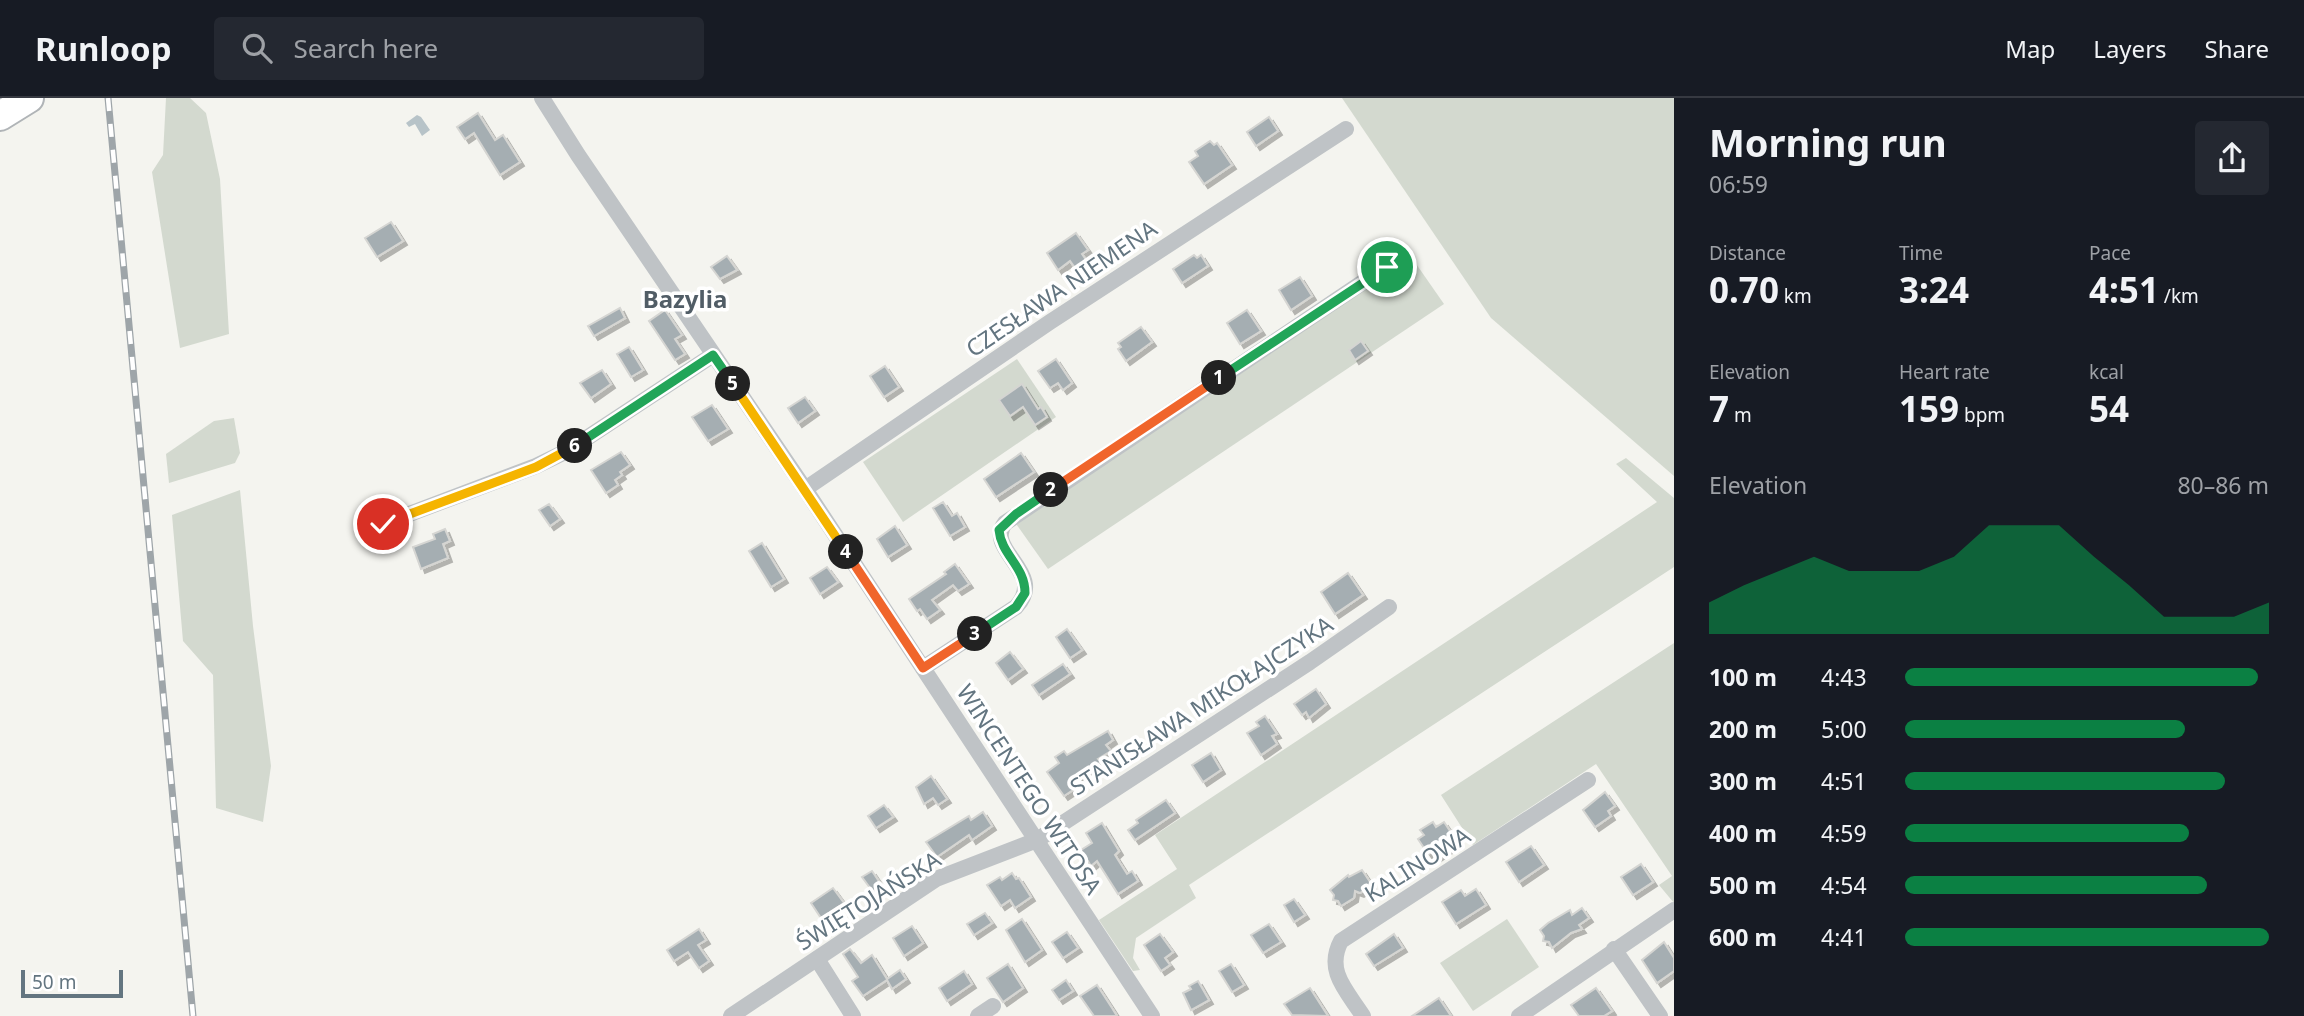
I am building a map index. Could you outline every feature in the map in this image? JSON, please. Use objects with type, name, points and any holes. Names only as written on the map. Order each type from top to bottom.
[{"type":"highway","points":[[0,116],[29,98]]},
{"type":"street","name":"WINCENTEGO WITOSA","points":[[542,98],[1152,1016]]},
{"type":"street","name":"CZESŁAWA NIEMENA","points":[[804,489],[1050,322],[1346,128]]},
{"type":"street","points":[[923,668],[1016,607],[1025,593],[1021,572],[1000,538],[999,530],[1005,523],[1387,267]]},
{"type":"street","points":[[383,524],[536,467],[567,451],[713,355]]},
{"type":"street","name":"STANISŁAWA MIKOŁAJCZYKA","points":[[1037,840],[1310,662],[1389,607]]},
{"type":"street","name":"KALINOWA","points":[[1363,1016],[1335,972],[1334,954],[1341,941],[1588,780]]},
{"type":"street","name":"ŚWIĘTOJAŃSKA","points":[[731,1016],[936,879],[1037,840]]},
{"type":"street","points":[[1519,1016],[1674,910]]},
{"type":"street","points":[[1614,949],[1662,1016],[1674,1009]]},
{"type":"street","points":[[817,958],[853,1016]]},
{"type":"street","points":[[978,1016],[993,1006]]},
{"type":"shaded area","points":[[166,98],[190,98],[206,113],[220,179],[229,334],[180,348],[152,172],[163,155]]},
{"type":"shaded area","points":[[1342,98],[1674,98],[1674,476],[1491,318]]},
{"type":"shaded area","points":[[417,115],[430,130],[422,136],[415,124],[409,127],[406,123]]},
{"type":"shaded area","points":[[1412,258],[1444,304],[1048,569],[1014,521]]},
{"type":"shaded area","points":[[1017,359],[1056,417],[903,522],[863,462]]},
{"type":"shaded area","points":[[234,418],[240,453],[235,463],[169,483],[166,454],[214,421]]},
{"type":"shaded area","points":[[1626,458],[1674,498],[1674,567],[1189,885],[1196,898],[1136,938],[1133,958],[1140,970],[1133,971],[1099,920],[1177,869],[1155,835],[1657,502],[1616,464]]},
{"type":"shaded area","points":[[240,490],[253,626],[271,766],[263,822],[216,808],[213,675],[183,641],[172,515]]},
{"type":"shaded area","points":[[1674,643],[1674,903],[1659,885],[1672,876],[1596,764],[1473,845],[1441,795]]},
{"type":"shaded area","points":[[1507,919],[1539,967],[1473,1011],[1440,963]]},
{"type":"building","points":[[478,113],[495,140],[503,135],[520,162],[500,175],[474,133],[465,139],[457,127]]},
{"type":"building","points":[[1269,117],[1278,131],[1256,146],[1247,132]]},
{"type":"building","points":[[1210,141],[1214,145],[1217,143],[1232,165],[1204,184],[1189,162],[1198,156],[1195,151]]},
{"type":"building","points":[[391,222],[403,241],[377,257],[365,238]]},
{"type":"building","points":[[1076,233],[1088,250],[1082,254],[1089,264],[1078,272],[1070,261],[1058,270],[1047,253]]},
{"type":"building","points":[[1194,255],[1197,258],[1201,255],[1208,266],[1182,283],[1173,269]]},
{"type":"building","points":[[727,256],[737,270],[720,279],[711,267]]},
{"type":"building","points":[[1300,277],[1312,296],[1291,310],[1279,290]]},
{"type":"building","points":[[620,308],[625,318],[594,336],[588,326]]},
{"type":"building","points":[[665,310],[682,335],[675,339],[685,354],[675,360],[649,321]]},
{"type":"building","points":[[1247,310],[1261,331],[1240,344],[1227,323]]},
{"type":"building","points":[[1141,327],[1152,342],[1126,361],[1118,349],[1121,347],[1118,343]]},
{"type":"building","points":[[1361,341],[1368,351],[1355,360],[1349,350]]},
{"type":"building","points":[[629,347],[643,370],[631,377],[617,354]]},
{"type":"building","points":[[1056,359],[1072,383],[1063,390],[1058,383],[1050,388],[1038,371]]},
{"type":"building","points":[[885,366],[899,387],[884,397],[870,376]]},
{"type":"building","points":[[602,370],[611,384],[591,398],[580,383]]},
{"type":"building","points":[[1022,384],[1038,409],[1041,407],[1047,417],[1035,425],[1023,407],[1010,416],[999,400]]},
{"type":"building","points":[[805,397],[815,411],[798,423],[788,408]]},
{"type":"building","points":[[712,405],[728,429],[708,441],[692,417]]},
{"type":"building","points":[[621,452],[630,465],[620,472],[622,475],[615,480],[618,485],[606,493],[591,470]]},
{"type":"building","points":[[1021,453],[1034,472],[996,497],[984,479]]},
{"type":"building","points":[[943,502],[952,516],[957,513],[965,527],[950,536],[933,508]]},
{"type":"building","points":[[549,504],[560,519],[550,526],[539,510]]},
{"type":"building","points":[[895,526],[907,545],[888,557],[877,539]]},
{"type":"building","points":[[445,529],[450,541],[443,544],[448,558],[421,569],[413,547],[435,539],[433,534]]},
{"type":"building","points":[[762,543],[784,579],[771,587],[749,551]]},
{"type":"building","points":[[955,564],[969,584],[958,591],[953,585],[932,600],[940,610],[927,619],[909,599],[946,574],[944,572]]},
{"type":"building","points":[[827,567],[838,582],[820,594],[810,578]]},
{"type":"building","points":[[1348,573],[1363,595],[1335,614],[1321,592]]},
{"type":"building","points":[[1067,629],[1082,650],[1070,658],[1056,637]]},
{"type":"building","points":[[1010,652],[1023,669],[1008,680],[996,663]]},
{"type":"building","points":[[1063,664],[1070,674],[1039,695],[1032,685]]},
{"type":"building","points":[[1316,689],[1326,704],[1309,718],[1306,712],[1302,715],[1294,704]]},
{"type":"building","points":[[1265,716],[1277,734],[1272,736],[1277,744],[1261,755],[1247,733],[1259,726],[1256,722]]},
{"type":"building","points":[[1108,731],[1113,740],[1106,745],[1111,751],[1098,759],[1101,762],[1077,777],[1082,784],[1064,796],[1047,772],[1059,763],[1055,757],[1064,751],[1067,755]]},
{"type":"building","points":[[1211,753],[1221,770],[1203,782],[1192,765]]},
{"type":"building","points":[[931,776],[947,799],[938,805],[933,798],[924,804],[916,787]]},
{"type":"building","points":[[1605,792],[1615,806],[1608,811],[1611,816],[1595,827],[1583,810]]},
{"type":"building","points":[[1166,800],[1175,813],[1135,840],[1128,830],[1138,823],[1136,820]]},
{"type":"building","points":[[884,805],[893,817],[876,828],[868,816]]},
{"type":"building","points":[[983,812],[992,826],[972,840],[969,835],[937,857],[926,842],[969,816],[971,820]]},
{"type":"building","points":[[1433,822],[1436,827],[1444,822],[1454,837],[1446,842],[1450,848],[1437,857],[1433,851],[1428,854],[1418,839],[1424,835],[1420,830]]},
{"type":"building","points":[[1102,823],[1119,851],[1115,855],[1127,874],[1132,871],[1138,881],[1118,894],[1097,861],[1091,866],[1081,850],[1092,843],[1086,833]]},
{"type":"building","points":[[1531,846],[1544,865],[1519,882],[1506,862]]},
{"type":"building","points":[[1641,864],[1653,882],[1633,895],[1621,877]]},
{"type":"building","points":[[1362,870],[1372,885],[1360,893],[1355,891],[1354,898],[1341,906],[1338,901],[1333,900],[1334,895],[1330,890],[1348,875],[1349,877]]},
{"type":"building","points":[[872,871],[882,886],[873,892],[862,877]]},
{"type":"building","points":[[1012,873],[1016,879],[1019,878],[1031,897],[1015,908],[1010,900],[1001,906],[987,885]]},
{"type":"building","points":[[833,888],[844,903],[821,918],[811,903]]},
{"type":"building","points":[[1476,889],[1486,905],[1456,924],[1442,902],[1461,890],[1465,896]]},
{"type":"building","points":[[1294,899],[1305,915],[1294,922],[1284,905]]},
{"type":"building","points":[[1582,908],[1589,918],[1579,925],[1582,929],[1571,933],[1552,948],[1549,942],[1543,941],[1544,936],[1540,930],[1548,923],[1570,910],[1572,915]]},
{"type":"building","points":[[985,913],[992,923],[974,935],[967,924]]},
{"type":"building","points":[[1022,919],[1042,950],[1025,962],[1006,930]]},
{"type":"building","points":[[1269,924],[1281,942],[1263,953],[1251,935]]},
{"type":"building","points":[[912,926],[923,943],[904,956],[893,938]]},
{"type":"building","points":[[699,929],[706,940],[698,945],[709,961],[699,968],[688,952],[674,961],[667,950]]},
{"type":"building","points":[[1067,932],[1078,948],[1063,958],[1052,942]]},
{"type":"building","points":[[1160,934],[1173,952],[1165,958],[1170,965],[1161,971],[1144,945]]},
{"type":"building","points":[[1394,934],[1403,948],[1374,966],[1366,954]]},
{"type":"building","points":[[1664,942],[1674,958],[1674,971],[1657,983],[1642,960]]},
{"type":"building","points":[[850,949],[861,963],[872,955],[887,979],[900,970],[906,979],[892,989],[887,980],[863,996],[852,981],[858,977],[843,954]]},
{"type":"building","points":[[1008,964],[1023,988],[1003,1002],[987,978]]},
{"type":"building","points":[[1231,964],[1244,985],[1232,992],[1219,971]]},
{"type":"building","points":[[964,971],[972,984],[947,1001],[939,988]]},
{"type":"building","points":[[1066,980],[1073,991],[1059,1000],[1052,990]]},
{"type":"building","points":[[1198,981],[1209,1000],[1191,1010],[1183,993]]},
{"type":"building","points":[[1097,985],[1117,1016],[1094,1016],[1080,996]]},
{"type":"building","points":[[1310,988],[1328,1016],[1292,1015],[1284,1004]]},
{"type":"building","points":[[1596,988],[1612,1011],[1604,1016],[1579,1016],[1571,1005]]},
{"type":"building","points":[[1439,998],[1451,1016],[1412,1016]]},
{"type":"railway","points":[[108,98],[193,1016]]},
{"type":"district","name":"Bazylia","points":[[685,298]]},
{"type":"route","points":[[383,524],[536,467],[567,451],[713,355],[923,668],[1022,601],[1025,583],[1000,538],[999,530],[1005,523],[1387,267]]}]
